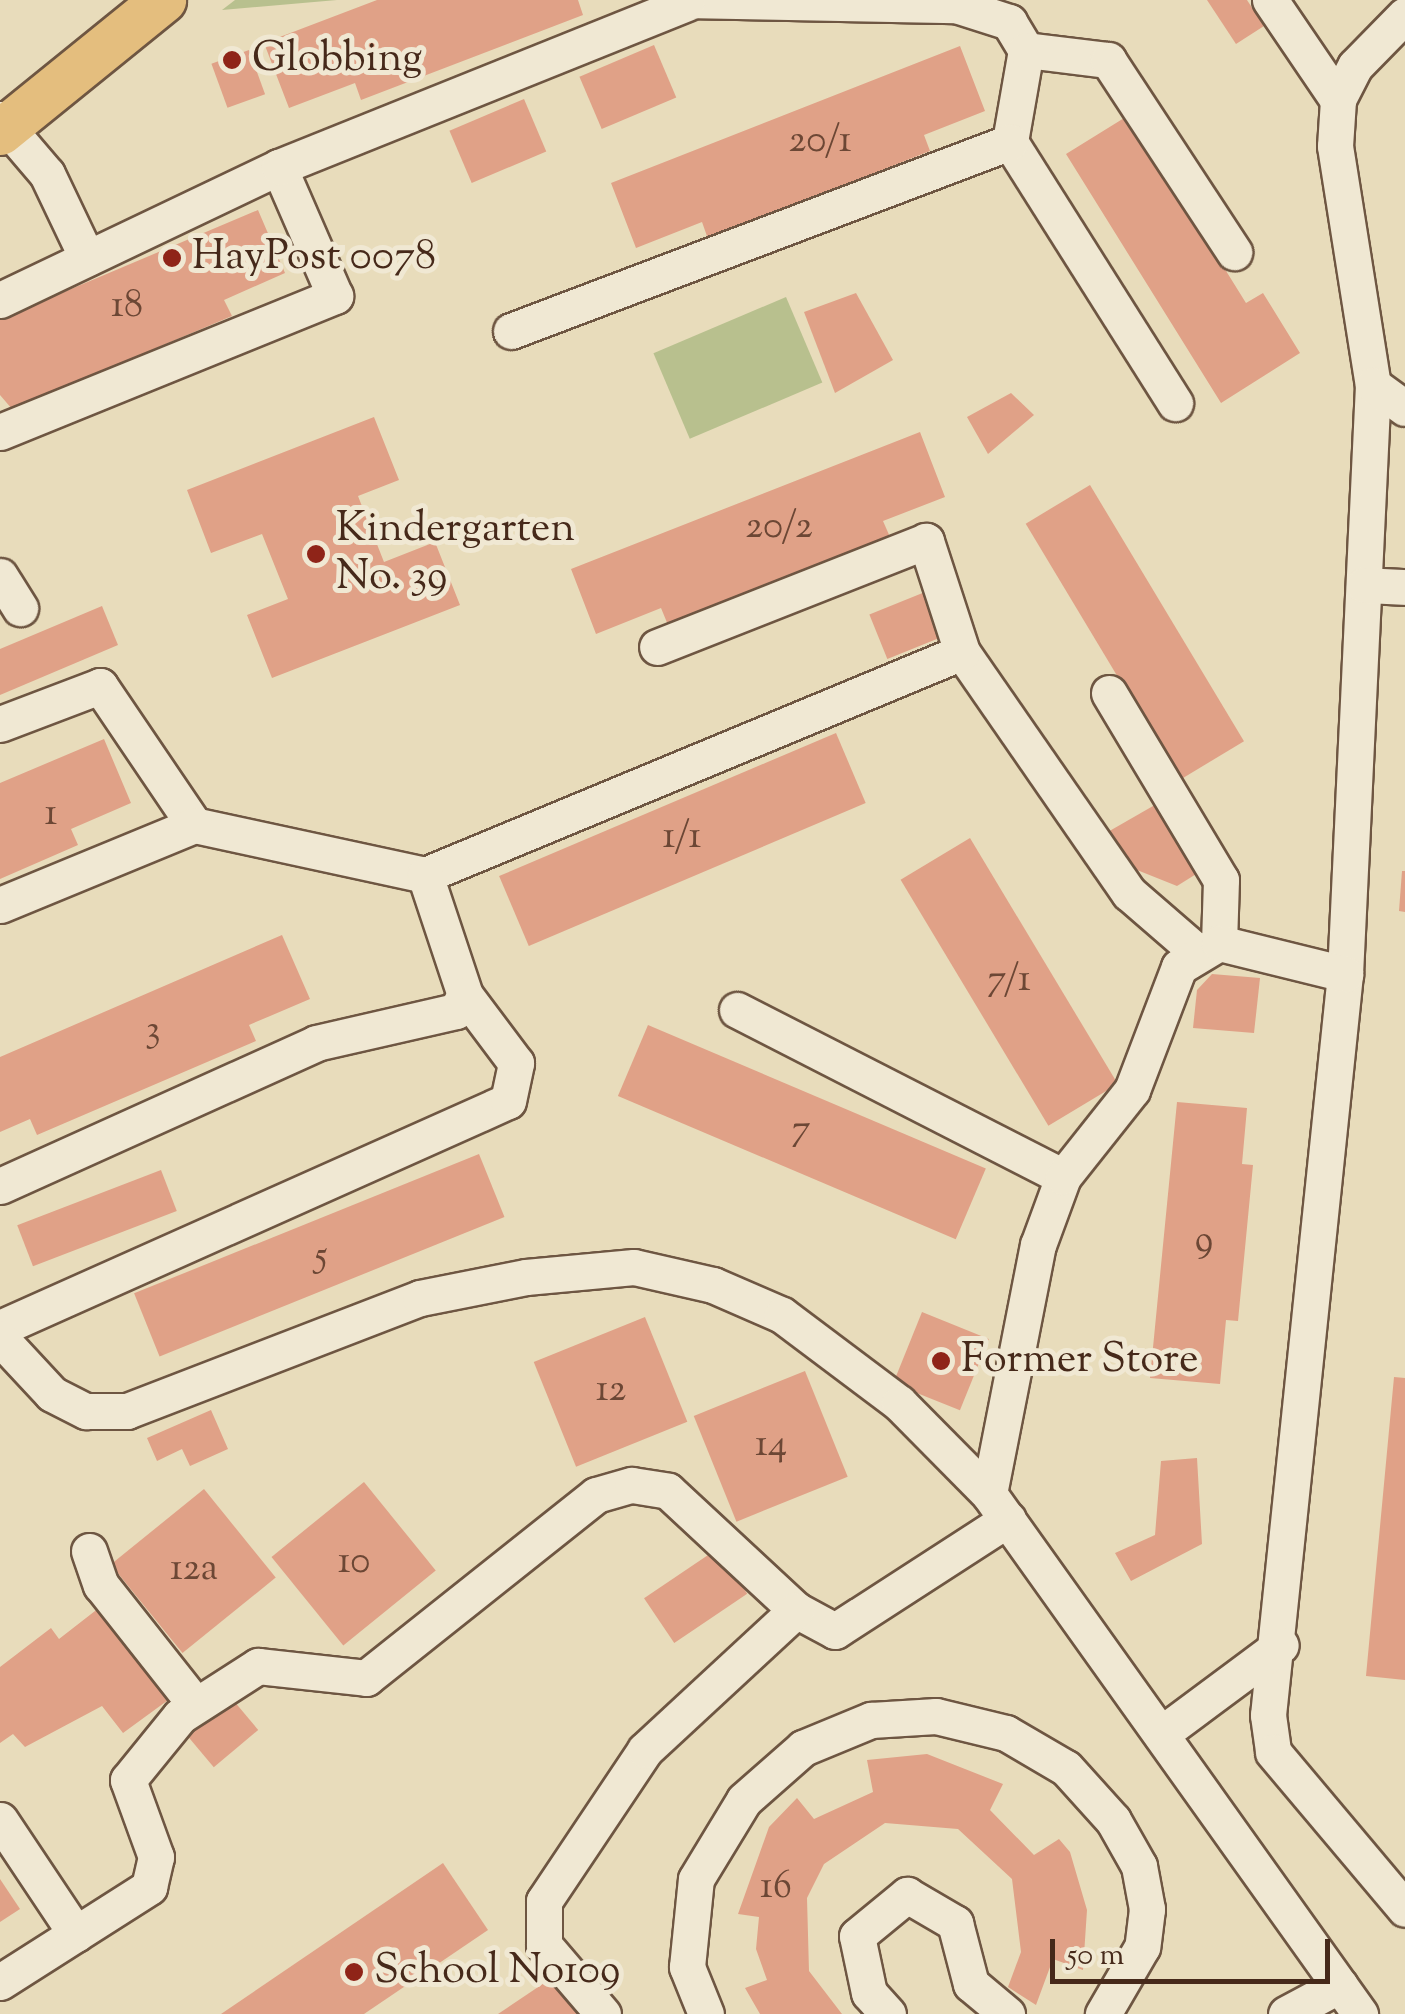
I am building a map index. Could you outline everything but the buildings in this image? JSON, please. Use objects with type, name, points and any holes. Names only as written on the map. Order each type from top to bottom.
[{"type":"main road","points":[[2,126],[147,0]]},
{"type":"main road","points":[[2,126],[163,0]]},
{"type":"street","points":[[1270,0],[1338,100]]},
{"type":"street","points":[[0,300],[279,167],[685,2],[956,5],[1010,22],[1026,50],[1010,142],[1175,403]]},
{"type":"street","points":[[1405,15],[1356,66],[1338,100],[1335,146],[1373,384],[1345,974],[1281,1645],[1268,1715],[1273,1752],[1405,1909]]},
{"type":"street","points":[[1026,50],[1108,60],[1234,252]]},
{"type":"street","points":[[2,126],[47,174],[88,258]]},
{"type":"street","points":[[511,331],[1010,142]]},
{"type":"street","points":[[0,432],[335,296],[279,167]]},
{"type":"street","points":[[1373,384],[1405,408]]},
{"type":"street","points":[[657,647],[926,541],[962,652],[1129,893],[1207,947],[1345,974]]},
{"type":"street","points":[[0,576],[20,608]]},
{"type":"street","points":[[1364,585],[1405,587]]},
{"type":"street","points":[[0,905],[194,825],[424,876],[962,652]]},
{"type":"street","points":[[0,724],[100,686],[194,825]]},
{"type":"street","points":[[0,1982],[76,1934],[158,1872],[128,1780],[194,1704],[258,1666],[366,1678],[558,1517],[632,1485],[668,1491],[796,1610],[836,1631],[855,1626],[998,1506],[1038,1245],[1063,1177],[1132,1090],[1179,967],[1207,947],[1221,880],[1109,693]]},
{"type":"street","points":[[0,1328],[508,1101],[516,1063],[465,995],[424,876]]},
{"type":"street","points":[[0,1186],[316,1043],[437,1020],[465,995]]},
{"type":"street","points":[[738,1010],[1063,1177]]},
{"type":"street","points":[[0,1338],[52,1394],[86,1411],[127,1411],[420,1298],[634,1267],[712,1285],[782,1315],[899,1404],[998,1506],[1360,2014]]},
{"type":"street","points":[[89,1551],[101,1586],[194,1704]]},
{"type":"street","points":[[604,2014],[544,1945],[544,1901],[645,1750],[796,1610]]},
{"type":"street","points":[[1161,1734],[1281,1645]]},
{"type":"street","points":[[706,2014],[688,1966],[696,1879],[744,1800],[803,1748],[871,1720],[936,1716],[1006,1733],[1066,1768],[1130,1851],[1147,1910],[1142,1948],[1103,2014]]},
{"type":"street","points":[[0,1820],[76,1934]]},
{"type":"street","points":[[888,2014],[869,1993],[858,1936],[907,1895],[955,1924],[971,1984],[1007,2014]]},
{"type":"street","points":[[1286,2014],[1340,1985]]},
{"type":"green space","points":[[235,0],[337,0],[222,10]]},
{"type":"green space","points":[[786,297],[822,383],[690,439],[653,353]]},
{"type":"place","name":"Globbing","points":[[232,60]]},
{"type":"place","name":"HayPost 0078","points":[[172,258]]},
{"type":"place","name":"Kindergarten No. 39","points":[[316,554]]},
{"type":"place","name":"Former Store","points":[[941,1361]]},
{"type":"place","name":"School No109","points":[[354,1972]]}]
